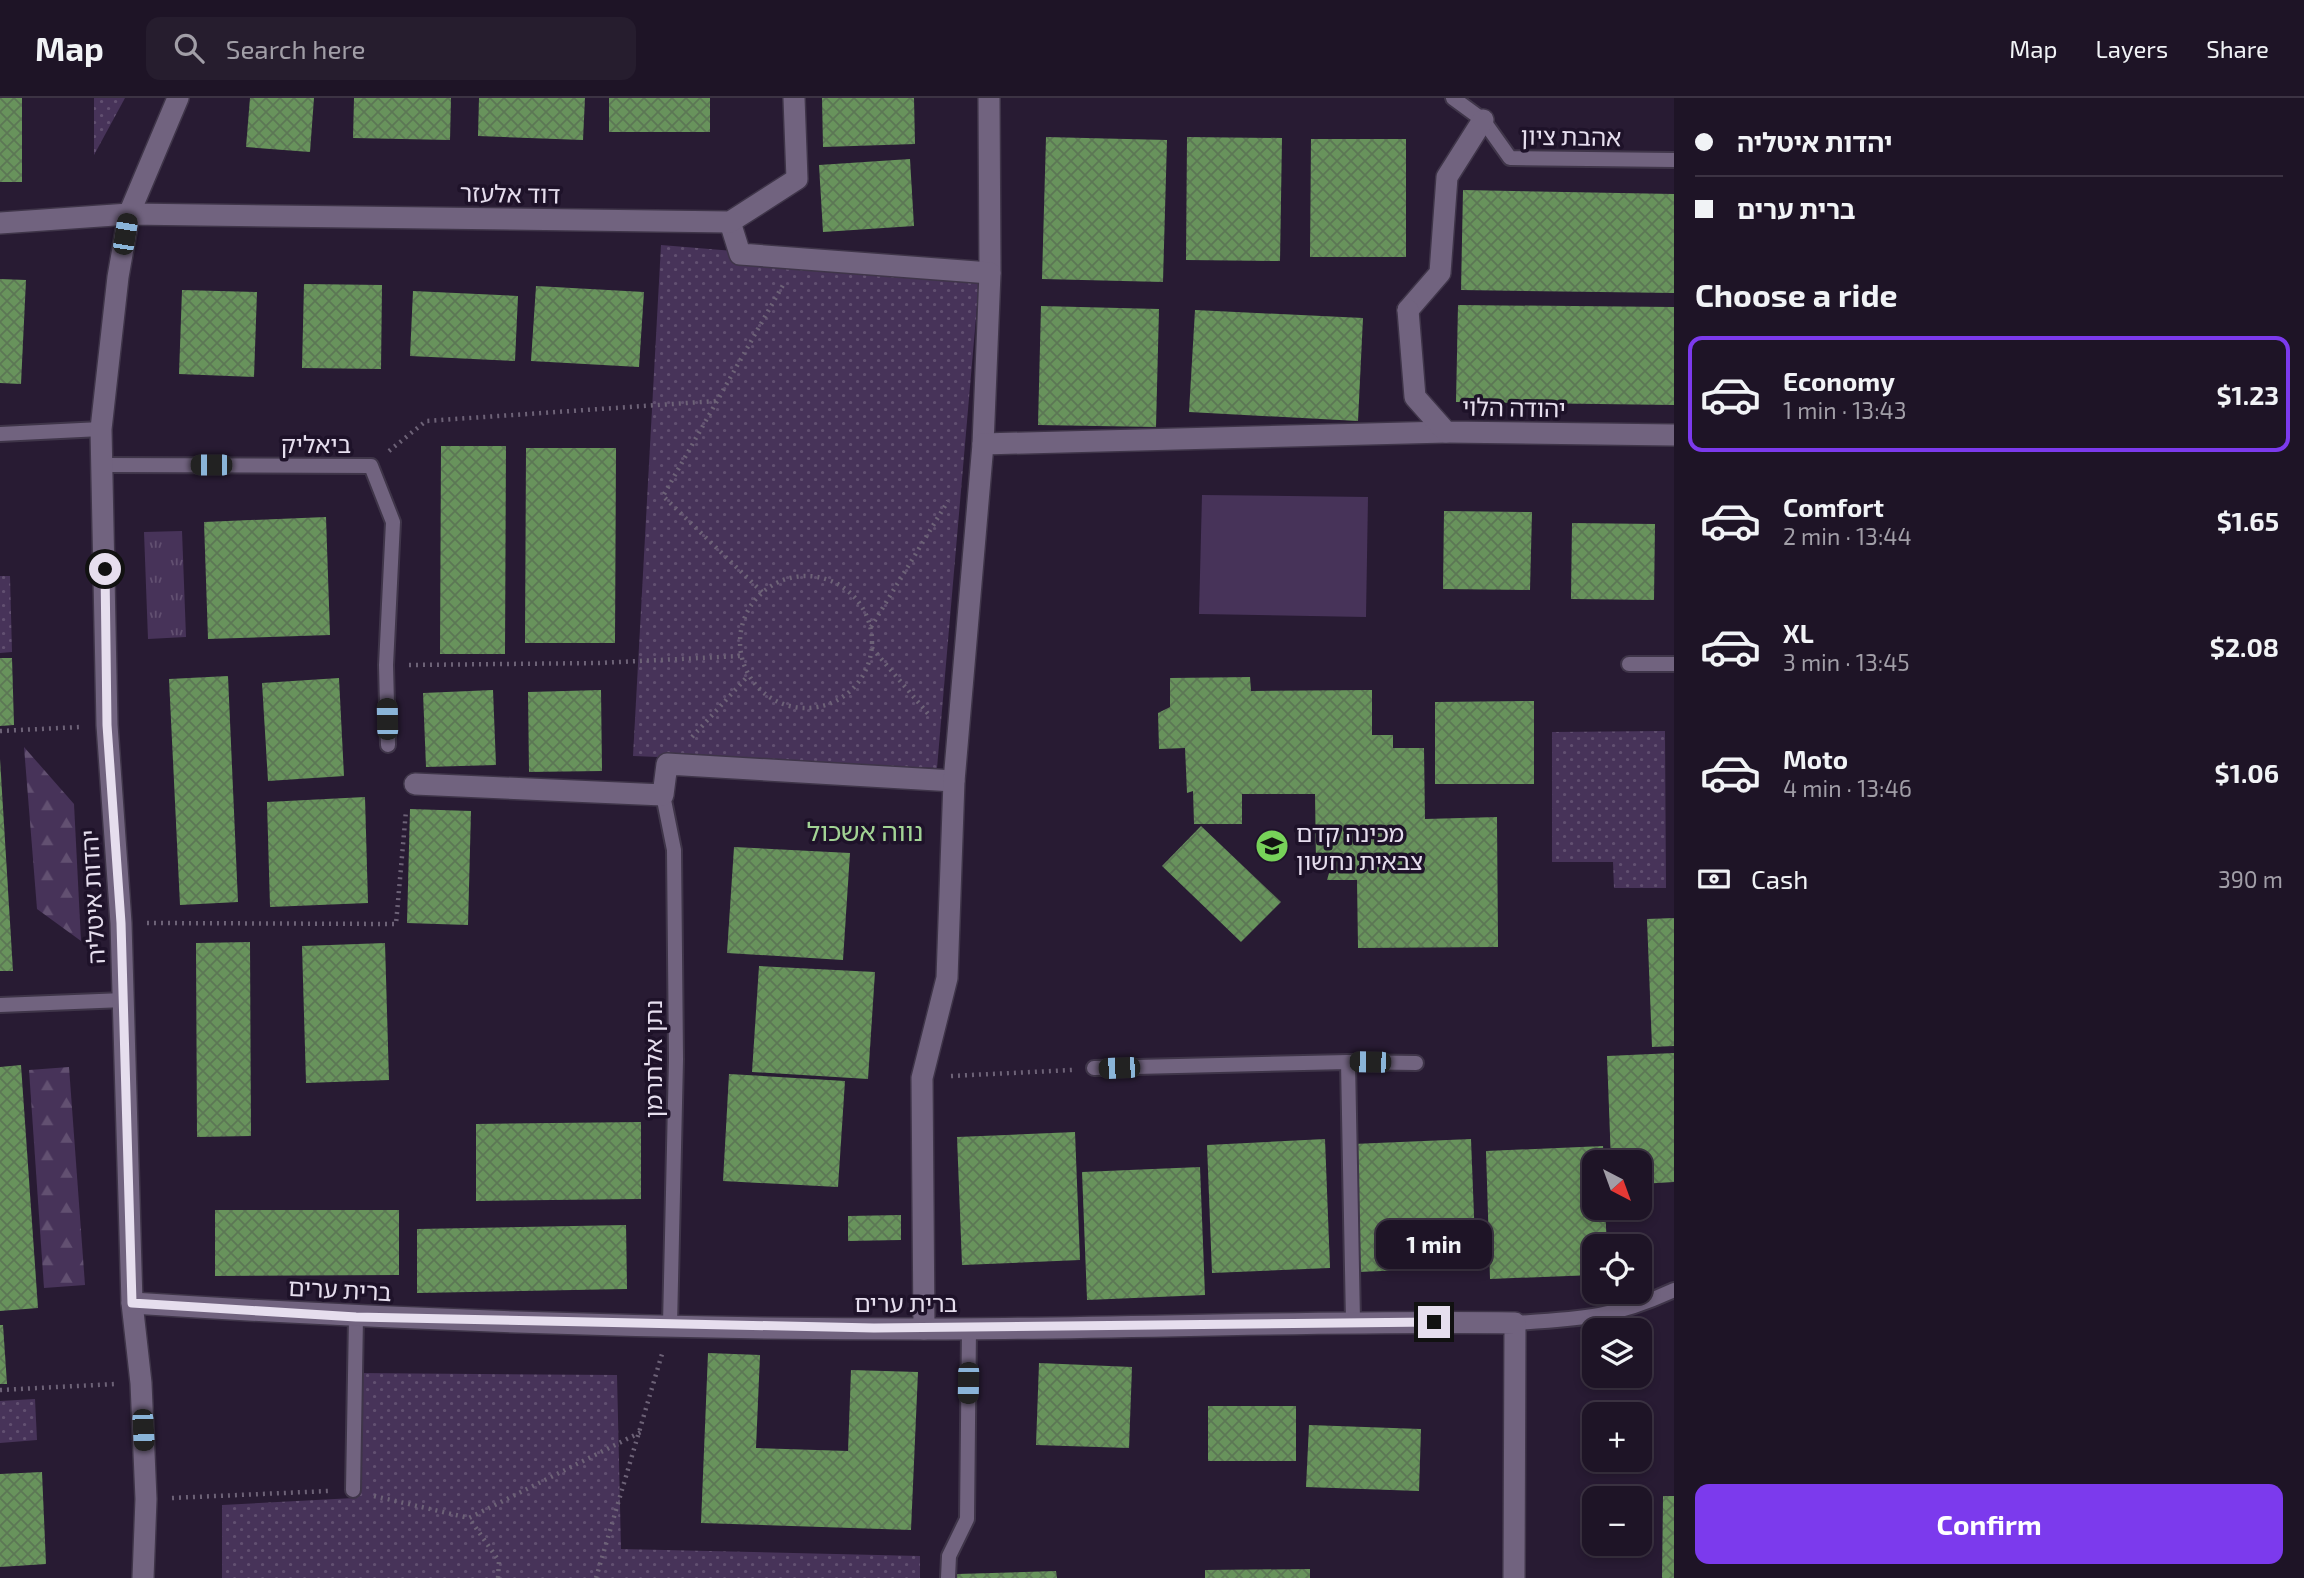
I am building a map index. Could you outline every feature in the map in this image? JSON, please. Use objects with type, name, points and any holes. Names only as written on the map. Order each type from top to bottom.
[{"type":"street","name":"יהדות איטליה","points":[[144,1578],[146,1499],[141,1383],[132,1303],[121,923],[107,725],[101,429],[118,277],[129,214],[178,98]]},
{"type":"street","points":[[794,98],[797,179],[730,222],[740,254],[989,274]]},
{"type":"street","points":[[924,1329],[922,1078],[947,978],[954,780],[983,444],[989,274],[989,98]]},
{"type":"street","name":"יהודה הלוי","points":[[1483,120],[1447,177],[1440,273],[1408,310],[1415,397],[1446,432],[1674,435]]},
{"type":"street","name":"דוד אלעזר","points":[[0,223],[129,214],[730,222]]},
{"type":"street","points":[[983,444],[1446,432]]},
{"type":"street","points":[[415,784],[663,795],[667,764],[954,780]]},
{"type":"street","name":"ברית ערים","points":[[132,1303],[356,1317],[924,1329],[1353,1321],[1515,1323]]},
{"type":"street","points":[[1514,1578],[1515,1323]]},
{"type":"lane","name":"אהבת ציון","points":[[1453,98],[1483,120],[1510,158],[1674,160]]},
{"type":"lane","points":[[0,434],[101,429]]},
{"type":"lane","name":"ביאליק","points":[[103,465],[371,466],[393,522],[387,665],[388,745]]},
{"type":"lane","points":[[1629,664],[1674,664]]},
{"type":"lane","name":"נתן אלתרמן","points":[[663,795],[674,850],[676,1059],[670,1325]]},
{"type":"lane","points":[[0,1005],[124,1000]]},
{"type":"lane","points":[[1348,1062],[1353,1321]]},
{"type":"lane","points":[[1094,1069],[1348,1062],[1416,1063]]},
{"type":"lane","name":"ברית ערים","points":[[1515,1323],[1595,1318],[1638,1307],[1674,1290]]},
{"type":"lane","points":[[353,1490],[356,1317]]},
{"type":"lane","points":[[948,1578],[949,1556],[967,1519],[969,1328]]},
{"type":"path","points":[[762,592],[663,496],[797,259]]},
{"type":"path","points":[[371,466],[426,421],[716,401]]},
{"type":"path","points":[[870,627],[955,490]]},
{"type":"path","points":[[804,576],[827,579],[847,590],[863,608],[870,627],[872,647],[867,667],[856,685],[841,699],[822,707],[801,709],[781,704],[764,694],[748,677],[740,656],[740,632],[747,610],[762,592],[782,580],[804,576]]},
{"type":"path","points":[[872,647],[958,750]]},
{"type":"path","points":[[387,665],[600,663],[740,656]]},
{"type":"path","points":[[667,764],[748,677]]},
{"type":"path","points":[[0,731],[107,725]]},
{"type":"path","points":[[121,923],[396,924],[407,798],[415,784]]},
{"type":"path","points":[[922,1078],[1094,1069]]},
{"type":"path","points":[[596,1578],[641,1432],[670,1325]]},
{"type":"path","points":[[0,1390],[141,1383]]},
{"type":"path","points":[[146,1499],[353,1490],[469,1518],[641,1432]]},
{"type":"path","points":[[469,1518],[499,1561],[498,1578]]},
{"type":"green space","points":[[94,98],[125,98],[94,155]]},
{"type":"green space","points":[[661,245],[980,271],[937,768],[633,756]]},
{"type":"green space","points":[[1202,495],[1368,497],[1366,617],[1199,614]]},
{"type":"green space","points":[[182,531],[186,637],[148,639],[144,532]]},
{"type":"green space","points":[[0,576],[10,576],[12,652],[0,653]]},
{"type":"green space","points":[[1665,731],[1666,888],[1614,888],[1613,862],[1552,862],[1552,732]]},
{"type":"green space","points":[[24,747],[74,804],[81,941],[37,909]]},
{"type":"green space","points":[[69,1067],[85,1285],[44,1288],[29,1070]]},
{"type":"green space","points":[[356,1373],[617,1375],[621,1549],[920,1556],[920,1578],[222,1578],[222,1505],[354,1498]]},
{"type":"green space","points":[[35,1399],[37,1440],[0,1443],[0,1401]]},
{"type":"building","points":[[0,98],[22,98],[22,182],[0,182]]},
{"type":"building","points":[[250,98],[314,98],[310,152],[246,147]]},
{"type":"building","points":[[354,98],[451,98],[450,140],[353,138]]},
{"type":"building","points":[[479,98],[585,98],[583,140],[478,136]]},
{"type":"building","points":[[609,98],[710,98],[710,132],[609,132]]},
{"type":"building","points":[[822,98],[914,98],[915,144],[823,147]]},
{"type":"building","points":[[1046,137],[1167,140],[1163,282],[1042,279]]},
{"type":"building","points":[[1187,137],[1282,138],[1280,261],[1186,260]]},
{"type":"building","points":[[1311,139],[1406,139],[1406,257],[1310,257]]},
{"type":"building","points":[[910,159],[914,226],[823,232],[819,165]]},
{"type":"building","points":[[1463,190],[1674,194],[1674,293],[1461,290]]},
{"type":"building","points":[[0,279],[26,280],[21,384],[0,383]]},
{"type":"building","points":[[304,284],[382,285],[381,369],[302,368]]},
{"type":"building","points":[[536,286],[644,292],[639,367],[531,361]]},
{"type":"building","points":[[182,290],[257,292],[254,377],[179,374]]},
{"type":"building","points":[[413,291],[518,296],[515,361],[410,356]]},
{"type":"building","points":[[1458,305],[1674,307],[1674,405],[1456,402]]},
{"type":"building","points":[[1041,306],[1159,309],[1156,427],[1038,425]]},
{"type":"building","points":[[1195,310],[1363,318],[1358,421],[1189,412]]},
{"type":"building","points":[[441,446],[506,446],[505,654],[440,654]]},
{"type":"building","points":[[526,448],[616,448],[615,643],[525,643]]},
{"type":"building","points":[[1444,511],[1532,512],[1530,590],[1443,589]]},
{"type":"building","points":[[326,517],[330,635],[208,639],[204,522]]},
{"type":"building","points":[[1572,523],[1655,524],[1654,600],[1571,599]]},
{"type":"building","points":[[0,658],[12,658],[14,725],[0,726]]},
{"type":"building","points":[[228,676],[238,902],[180,905],[169,679]]},
{"type":"building","points":[[1250,677],[1251,691],[1372,690],[1372,735],[1393,735],[1393,748],[1424,748],[1425,819],[1497,817],[1498,947],[1358,948],[1357,880],[1327,880],[1332,863],[1316,863],[1315,794],[1242,794],[1242,824],[1194,824],[1193,791],[1187,793],[1185,748],[1159,749],[1158,713],[1170,707],[1170,678]]},
{"type":"building","points":[[339,678],[344,776],[268,781],[262,683]]},
{"type":"building","points":[[493,690],[496,765],[426,767],[423,693]]},
{"type":"building","points":[[601,690],[602,771],[529,772],[528,692]]},
{"type":"building","points":[[1534,701],[1534,784],[1435,784],[1435,702]]},
{"type":"building","points":[[0,759],[13,971],[0,971]]},
{"type":"building","points":[[365,797],[368,903],[270,907],[267,802]]},
{"type":"building","points":[[410,809],[471,811],[468,925],[407,923]]},
{"type":"building","points":[[1201,826],[1281,902],[1241,942],[1162,866]]},
{"type":"building","points":[[734,847],[850,853],[843,960],[727,953]]},
{"type":"building","points":[[1674,918],[1674,1046],[1652,1047],[1647,919]]},
{"type":"building","points":[[250,942],[251,1136],[197,1137],[196,943]]},
{"type":"building","points":[[385,943],[389,1080],[306,1083],[302,946]]},
{"type":"building","points":[[759,966],[875,972],[868,1079],[752,1072]]},
{"type":"building","points":[[1674,1053],[1674,1182],[1652,1183],[1652,1150],[1611,1150],[1607,1056]]},
{"type":"building","points":[[21,1065],[38,1308],[0,1311],[0,1067]]},
{"type":"building","points":[[729,1074],[845,1081],[838,1187],[723,1181]]},
{"type":"building","points":[[641,1122],[641,1199],[476,1201],[476,1124]]},
{"type":"building","points":[[1075,1132],[1080,1260],[962,1265],[957,1137]]},
{"type":"building","points":[[1325,1139],[1330,1268],[1212,1273],[1207,1145]]},
{"type":"building","points":[[1471,1139],[1476,1267],[1358,1272],[1353,1144]]},
{"type":"building","points":[[1603,1146],[1603,1150],[1582,1150],[1582,1220],[1606,1220],[1606,1234],[1582,1234],[1582,1275],[1490,1279],[1486,1151]]},
{"type":"building","points":[[1200,1167],[1205,1295],[1087,1300],[1082,1172]]},
{"type":"building","points":[[215,1210],[399,1210],[399,1275],[215,1276]]},
{"type":"building","points":[[901,1215],[901,1240],[848,1241],[848,1216]]},
{"type":"building","points":[[626,1225],[627,1289],[417,1293],[417,1229]]},
{"type":"building","points":[[0,1325],[3,1325],[7,1384],[0,1384]]},
{"type":"building","points":[[708,1353],[760,1355],[756,1448],[848,1451],[851,1370],[918,1372],[911,1530],[701,1523]]},
{"type":"building","points":[[1039,1363],[1132,1367],[1129,1448],[1036,1445]]},
{"type":"building","points":[[1208,1406],[1296,1406],[1296,1461],[1208,1461]]},
{"type":"building","points":[[1309,1425],[1421,1429],[1419,1491],[1306,1487]]},
{"type":"building","points":[[42,1472],[46,1564],[0,1567],[0,1474]]},
{"type":"building","points":[[1663,1496],[1674,1496],[1674,1578],[1662,1578]]},
{"type":"building","points":[[1310,1569],[1310,1578],[1205,1578],[1205,1570]]},
{"type":"building","points":[[1056,1571],[1057,1578],[957,1578],[957,1574]]},
{"type":"place","name":"מכינה קדם צבאית נחשון","points":[[1272,846]]},
{"type":"district","name":"נווה אשכול","points":[[865,830]]},
{"type":"route","points":[[105,569],[107,725],[121,923],[132,1303],[356,1317],[924,1329],[1353,1321],[1434,1322]]}]
